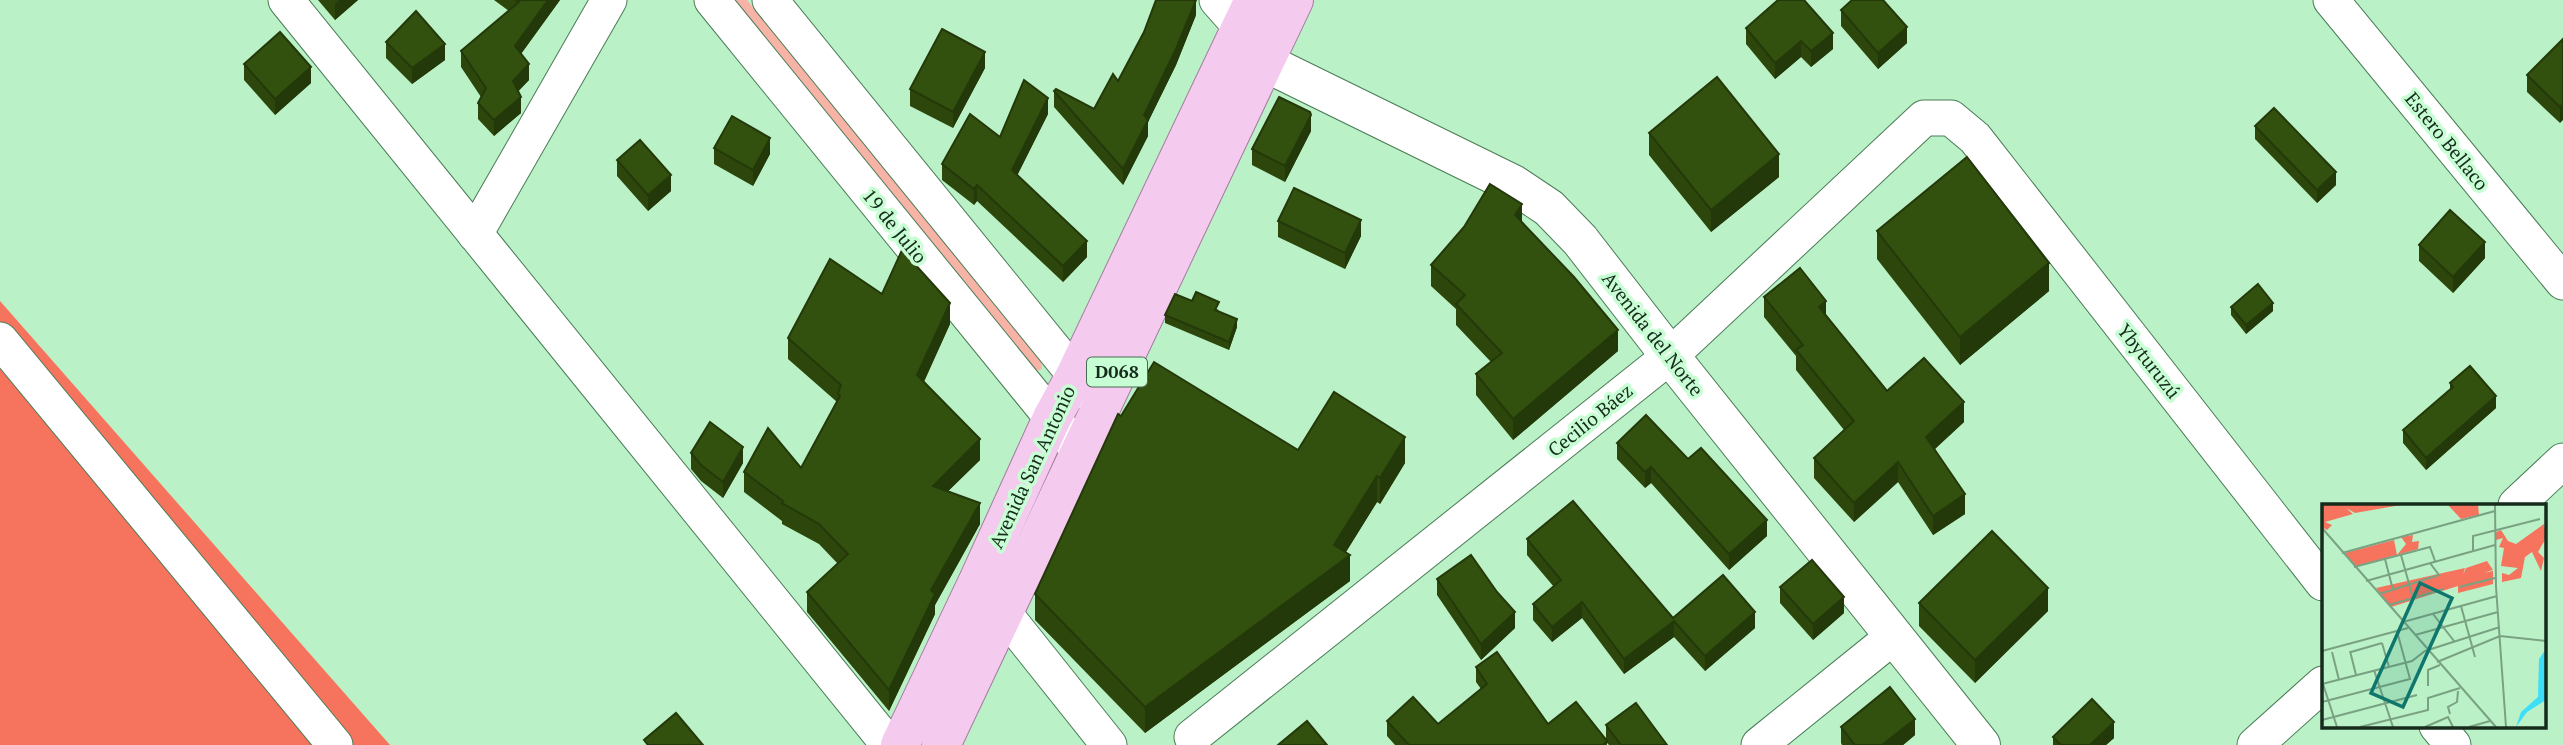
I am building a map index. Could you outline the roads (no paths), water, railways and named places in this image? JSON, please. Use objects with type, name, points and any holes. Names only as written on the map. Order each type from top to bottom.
[{"type":"main road","name":"Avenida San Antonio","points":[[941,745],[1294,0]]},
{"type":"main road","name":"Avenida San Antonio","points":[[900,745],[1052,418],[1075,376],[1238,9]]},
{"type":"street","points":[[286,0],[889,745]]},
{"type":"street","points":[[475,234],[609,0]]},
{"type":"street","name":"19 de Julio","points":[[712,0],[1079,451]]},
{"type":"street","points":[[770,0],[1101,407]]},
{"type":"street","name":"Estero Bellaco","points":[[2331,0],[2563,282]]},
{"type":"street","points":[[1238,9],[1264,62]]},
{"type":"street","name":"Avenida del Norte","points":[[1264,62],[1513,184],[1549,208],[1580,240],[1982,745]]},
{"type":"street","name":"Cecilio Báez","points":[[1192,737],[1670,356],[1924,118],[1951,118],[1975,138]]},
{"type":"street","name":"Ybyturuzú","points":[[1975,138],[2322,582]]},
{"type":"street","points":[[0,340],[335,745]]},
{"type":"street","points":[[2517,504],[2563,461]]},
{"type":"street","points":[[978,581],[1109,745]]},
{"type":"street","points":[[1759,745],[1894,636]]},
{"type":"street","points":[[2255,745],[2322,685]]},
{"type":"street","points":[[2439,728],[2453,745]]}]
